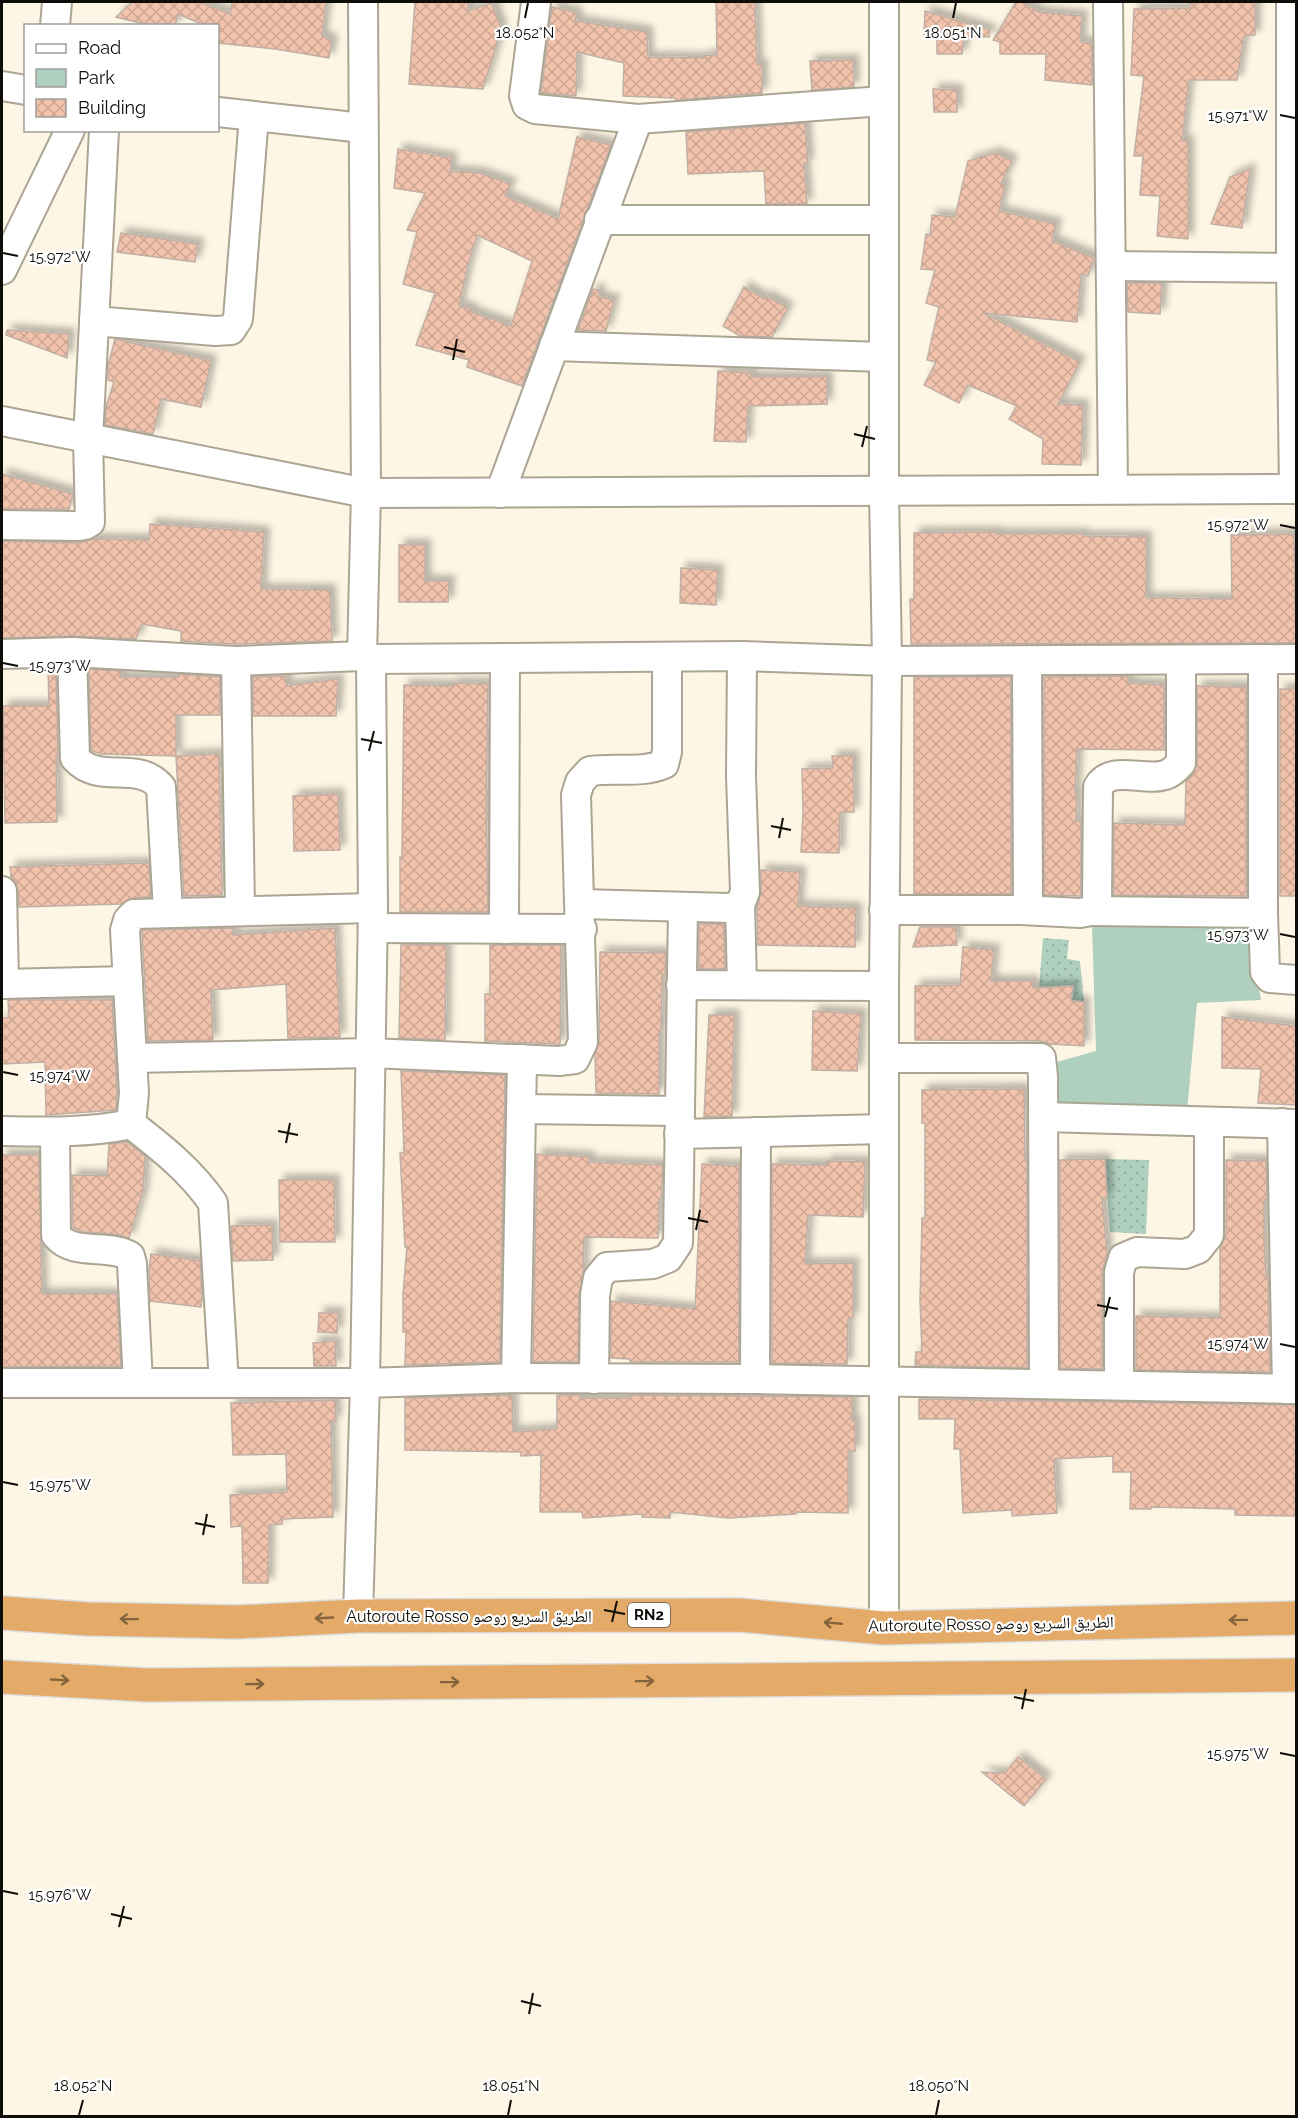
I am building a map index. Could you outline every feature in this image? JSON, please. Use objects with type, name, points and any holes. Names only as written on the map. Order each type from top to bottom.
[{"type":"highway","name":"Autoroute Rosso الطريق السريع روصو","points":[[2,1612],[88,1618],[237,1622],[358,1616],[739,1615],[884,1628],[1296,1618]]},
{"type":"highway","points":[[2,1677],[148,1685],[1296,1675]]},
{"type":"street","points":[[55,24],[57,2]]},
{"type":"street","points":[[358,1616],[365,1383],[373,918],[366,657],[363,2]]},
{"type":"street","points":[[536,2],[524,96],[527,105],[535,109],[638,119],[884,101]]},
{"type":"street","points":[[884,2],[883,357],[887,661],[884,910],[884,1628]]},
{"type":"street","points":[[1108,2],[1113,489]]},
{"type":"street","points":[[2,421],[366,494],[1295,489],[1291,268],[1292,2]]},
{"type":"street","points":[[2,86],[24,90]]},
{"type":"street","points":[[219,112],[363,129]]},
{"type":"street","points":[[94,321],[215,331],[231,330],[238,319],[254,116]]},
{"type":"street","points":[[500,493],[638,119]]},
{"type":"street","points":[[3,264],[69,132]]},
{"type":"street","points":[[2,525],[79,526],[90,522],[88,439],[104,132]]},
{"type":"street","points":[[599,220],[884,220]]},
{"type":"street","points":[[1111,266],[1291,268]]},
{"type":"street","points":[[554,346],[883,357]]},
{"type":"street","points":[[2,654],[72,652],[236,661],[366,657],[742,656],[887,661],[1296,659]]},
{"type":"street","points":[[72,652],[75,758],[83,768],[94,772],[140,773],[153,778],[161,786],[168,912]]},
{"type":"street","points":[[741,984],[740,905],[745,892],[741,776],[742,656]]},
{"type":"street","points":[[132,1058],[370,1053],[559,1061],[575,1059],[583,1042],[576,795],[580,782],[590,771],[646,769],[664,764],[667,752],[667,657]]},
{"type":"street","points":[[504,929],[505,658]]},
{"type":"street","points":[[1090,911],[1097,902],[1098,788],[1102,780],[1112,776],[1164,776],[1180,763],[1181,660]]},
{"type":"street","points":[[1263,660],[1265,972],[1270,978],[1296,980]]},
{"type":"street","points":[[236,661],[240,910]]},
{"type":"street","points":[[1021,910],[1028,905],[1027,661]]},
{"type":"street","points":[[2,891],[3,984],[128,981]]},
{"type":"street","points":[[131,1124],[134,1093],[125,930],[128,920],[134,914],[240,910],[504,929],[581,917],[683,907],[729,908],[740,905]]},
{"type":"street","points":[[594,1379],[595,1295],[598,1278],[607,1266],[653,1264],[668,1258],[678,1243],[683,907]]},
{"type":"street","points":[[884,910],[1263,913]]},
{"type":"street","points":[[681,985],[884,986]]},
{"type":"street","points":[[884,1058],[1041,1058],[1043,1064],[1044,1384]]},
{"type":"street","points":[[516,1378],[522,1059]]},
{"type":"street","points":[[521,1109],[679,1122],[756,1132],[884,1129]]},
{"type":"street","points":[[2,1383],[365,1383],[516,1378],[755,1379],[1292,1389],[1289,1124],[1043,1117]]},
{"type":"street","points":[[1119,1385],[1119,1272],[1122,1258],[1137,1252],[1185,1254],[1198,1249],[1209,1235],[1209,1122]]},
{"type":"street","points":[[2,1131],[55,1132],[116,1128],[131,1124]]},
{"type":"street","points":[[131,1124],[173,1157],[203,1187],[213,1203],[224,1383]]},
{"type":"street","points":[[55,1132],[56,1235],[69,1246],[121,1251],[130,1256],[138,1383]]},
{"type":"street","points":[[755,1379],[756,1132]]},
{"type":"green space","points":[[1248,925],[1261,1000],[1197,1003],[1187,1112],[1054,1105],[1053,1063],[1096,1051],[1092,926]]},
{"type":"green space","points":[[1043,938],[1069,940],[1067,959],[1080,961],[1084,1002],[1071,1001],[1073,986],[1039,988]]},
{"type":"green space","points":[[1105,1159],[1149,1160],[1146,1234],[1110,1232]]},
{"type":"building","points":[[132,2],[199,2],[230,14],[232,2],[326,2],[322,36],[332,41],[329,58],[219,43],[219,24],[201,24],[178,14],[176,24],[144,24],[116,17]]},
{"type":"building","points":[[415,2],[468,2],[468,11],[492,3],[501,29],[483,89],[409,84]]},
{"type":"building","points":[[716,2],[755,2],[757,65],[762,65],[762,93],[676,100],[675,98],[623,96],[624,63],[577,52],[576,96],[541,93],[552,7],[577,13],[575,21],[647,32],[648,57],[704,58],[704,56],[717,55]]},
{"type":"building","points":[[1016,2],[1022,2],[1039,12],[1082,16],[1080,42],[1092,43],[1092,85],[1045,80],[1046,54],[1000,54],[1000,42],[993,40]]},
{"type":"building","points":[[1255,2],[1255,35],[1244,36],[1237,80],[1189,80],[1182,141],[1188,141],[1188,239],[1157,236],[1160,196],[1140,195],[1143,156],[1134,156],[1144,76],[1131,75],[1134,9],[1190,8],[1190,3]]},
{"type":"building","points":[[925,11],[990,30],[989,37],[964,36],[962,54],[937,54],[937,35],[924,35]]},
{"type":"building","points":[[853,60],[854,87],[812,90],[810,61]]},
{"type":"building","points":[[933,89],[957,90],[957,112],[934,112]]},
{"type":"building","points":[[805,123],[808,163],[804,163],[807,204],[766,204],[764,171],[688,174],[686,132]]},
{"type":"building","points":[[577,137],[611,145],[522,386],[467,367],[469,360],[416,345],[435,293],[403,284],[417,232],[407,230],[425,193],[394,188],[398,149],[452,158],[450,171],[479,173],[511,184],[505,196],[558,219]],"holes":[[[477,235],[532,261],[511,326],[471,312],[472,309],[459,306]]]},
{"type":"building","points":[[995,153],[1012,161],[1001,184],[1005,185],[999,211],[1056,224],[1052,241],[1094,258],[1088,276],[1081,274],[1077,322],[983,313],[1080,362],[1058,404],[1083,405],[1081,465],[1042,464],[1043,439],[1009,419],[1017,406],[968,385],[959,403],[924,385],[936,362],[927,360],[939,307],[926,303],[935,270],[921,269],[926,234],[930,235],[932,215],[955,217],[968,161]]},
{"type":"building","points":[[1250,169],[1242,228],[1211,224],[1230,177]]},
{"type":"building","points":[[121,233],[198,244],[195,262],[117,252]]},
{"type":"building","points":[[1127,283],[1162,283],[1160,314],[1128,312]]},
{"type":"building","points":[[744,287],[764,299],[766,296],[788,308],[772,337],[740,336],[723,326]]},
{"type":"building","points":[[593,289],[599,290],[599,297],[614,300],[606,331],[578,330]]},
{"type":"building","points":[[7,330],[69,334],[67,358],[6,335]]},
{"type":"building","points":[[115,339],[211,361],[201,407],[161,399],[153,434],[105,425],[106,407],[114,382],[108,380],[108,366]]},
{"type":"building","points":[[718,371],[752,373],[750,377],[827,377],[827,404],[748,406],[746,442],[714,441]]},
{"type":"building","points":[[2,474],[73,494],[69,509],[2,509]]},
{"type":"building","points":[[150,524],[264,532],[261,589],[330,590],[332,641],[236,644],[181,641],[181,631],[142,624],[136,639],[72,636],[2,638],[2,541],[79,543],[93,539],[149,540]]},
{"type":"building","points":[[996,532],[996,534],[1146,537],[1146,598],[1232,599],[1231,535],[1294,534],[1296,643],[911,644],[910,599],[914,599],[914,533]]},
{"type":"building","points":[[399,545],[425,545],[425,581],[449,581],[448,602],[399,602]]},
{"type":"building","points":[[681,568],[718,570],[716,605],[680,603]]},
{"type":"building","points":[[48,669],[56,669],[57,822],[5,823],[3,706],[49,706]]},
{"type":"building","points":[[89,669],[122,671],[119,677],[179,677],[179,674],[220,677],[220,715],[176,715],[176,756],[100,754],[91,750]]},
{"type":"building","points":[[286,676],[286,686],[338,679],[336,716],[253,716],[253,677]]},
{"type":"building","points":[[1128,676],[1128,683],[1164,685],[1164,750],[1077,749],[1075,793],[1077,793],[1076,821],[1081,822],[1081,896],[1044,895],[1044,677]]},
{"type":"building","points":[[914,677],[1011,677],[1011,894],[914,894]]},
{"type":"building","points":[[453,683],[488,684],[486,807],[488,912],[400,912],[404,685],[453,686]]},
{"type":"building","points":[[1197,686],[1246,687],[1246,896],[1114,895],[1114,823],[1185,825],[1186,781],[1193,774],[1197,763]]},
{"type":"building","points":[[1280,689],[1296,689],[1296,896],[1280,896]]},
{"type":"building","points":[[219,754],[222,895],[184,896],[176,756]]},
{"type":"building","points":[[832,756],[853,756],[854,812],[840,812],[839,853],[801,852],[802,769],[833,768]]},
{"type":"building","points":[[338,794],[340,850],[294,851],[293,796]]},
{"type":"building","points":[[149,863],[151,897],[133,898],[121,904],[19,907],[18,890],[11,877],[10,867]]},
{"type":"building","points":[[761,870],[800,872],[798,906],[856,908],[855,947],[758,945],[757,908],[761,892]]},
{"type":"building","points":[[699,924],[724,924],[725,969],[699,969]]},
{"type":"building","points":[[920,927],[956,927],[957,945],[913,947]]},
{"type":"building","points":[[232,928],[233,935],[335,928],[340,1037],[288,1038],[286,984],[211,990],[213,1040],[148,1041],[142,930]]},
{"type":"building","points":[[401,945],[446,945],[445,1040],[399,1038]]},
{"type":"building","points":[[490,945],[561,945],[560,1044],[485,1041],[485,994],[490,994]]},
{"type":"building","points":[[963,947],[994,950],[991,981],[1033,981],[1033,988],[1073,986],[1071,1001],[1084,1002],[1084,1046],[1050,1044],[1041,1041],[915,1040],[915,986],[960,985]]},
{"type":"building","points":[[600,952],[666,953],[665,974],[662,975],[661,1031],[659,1031],[659,1094],[596,1093],[595,1054],[599,1042]]},
{"type":"building","points":[[8,1000],[112,1000],[116,1110],[46,1115],[45,1062],[2,1064],[2,1018],[9,1018]]},
{"type":"building","points":[[813,1011],[861,1014],[857,1071],[812,1070]]},
{"type":"building","points":[[709,1015],[734,1015],[732,1116],[704,1117]]},
{"type":"building","points":[[1222,1017],[1296,1026],[1296,1105],[1258,1103],[1261,1069],[1222,1068]]},
{"type":"building","points":[[401,1071],[505,1075],[500,1362],[405,1365],[406,1332],[403,1332],[403,1294],[407,1247],[405,1247],[400,1153],[404,1153]]},
{"type":"building","points":[[1024,1089],[1025,1161],[1027,1161],[1027,1368],[915,1365],[916,1352],[922,1352],[920,1301],[922,1218],[925,1218],[925,1123],[922,1123],[922,1090]]},
{"type":"building","points":[[127,1142],[145,1156],[143,1191],[129,1238],[113,1234],[84,1232],[73,1228],[72,1175],[107,1176],[109,1144]]},
{"type":"building","points":[[537,1154],[589,1157],[588,1162],[663,1165],[658,1238],[584,1237],[583,1273],[579,1295],[578,1362],[533,1362]]},
{"type":"building","points":[[2,1155],[39,1155],[42,1294],[117,1294],[121,1366],[2,1367]]},
{"type":"building","points":[[1105,1159],[1107,1198],[1102,1198],[1107,1253],[1102,1272],[1102,1369],[1060,1368],[1060,1160]]},
{"type":"building","points":[[1226,1160],[1266,1161],[1267,1199],[1264,1199],[1264,1241],[1266,1275],[1268,1275],[1270,1372],[1136,1370],[1136,1316],[1220,1318],[1220,1248],[1226,1235]]},
{"type":"building","points":[[826,1161],[865,1162],[863,1217],[808,1215],[805,1264],[853,1263],[853,1318],[848,1318],[847,1364],[772,1363],[772,1164],[826,1165]]},
{"type":"building","points":[[702,1164],[739,1166],[739,1362],[630,1362],[630,1359],[611,1358],[611,1301],[695,1309]]},
{"type":"building","points":[[279,1180],[334,1180],[335,1242],[280,1242]]},
{"type":"building","points":[[272,1225],[273,1260],[233,1261],[231,1226]]},
{"type":"building","points":[[151,1254],[200,1261],[201,1307],[150,1301]]},
{"type":"building","points":[[319,1313],[338,1313],[337,1333],[318,1332]]},
{"type":"building","points":[[335,1341],[336,1366],[314,1366],[313,1343]]},
{"type":"building","points":[[512,1395],[513,1432],[557,1429],[557,1395],[580,1395],[580,1398],[630,1398],[630,1395],[852,1397],[855,1451],[848,1451],[848,1513],[796,1512],[796,1514],[728,1518],[670,1512],[670,1518],[642,1517],[642,1514],[583,1518],[582,1512],[540,1512],[541,1455],[521,1456],[521,1452],[405,1450],[405,1398]]},
{"type":"building","points":[[919,1399],[1296,1405],[1296,1516],[1235,1515],[1235,1509],[1151,1507],[1151,1509],[1130,1509],[1131,1472],[1113,1472],[1113,1456],[1054,1459],[1057,1513],[1012,1516],[1012,1510],[963,1513],[960,1449],[954,1449],[955,1419],[919,1419]]},
{"type":"building","points":[[335,1400],[336,1421],[331,1421],[333,1517],[282,1519],[282,1524],[269,1525],[268,1583],[243,1583],[242,1526],[231,1527],[230,1495],[287,1492],[286,1454],[233,1455],[231,1403]]},
{"type":"building","points":[[1018,1757],[1046,1779],[1024,1806],[982,1772],[1005,1773]]}]
